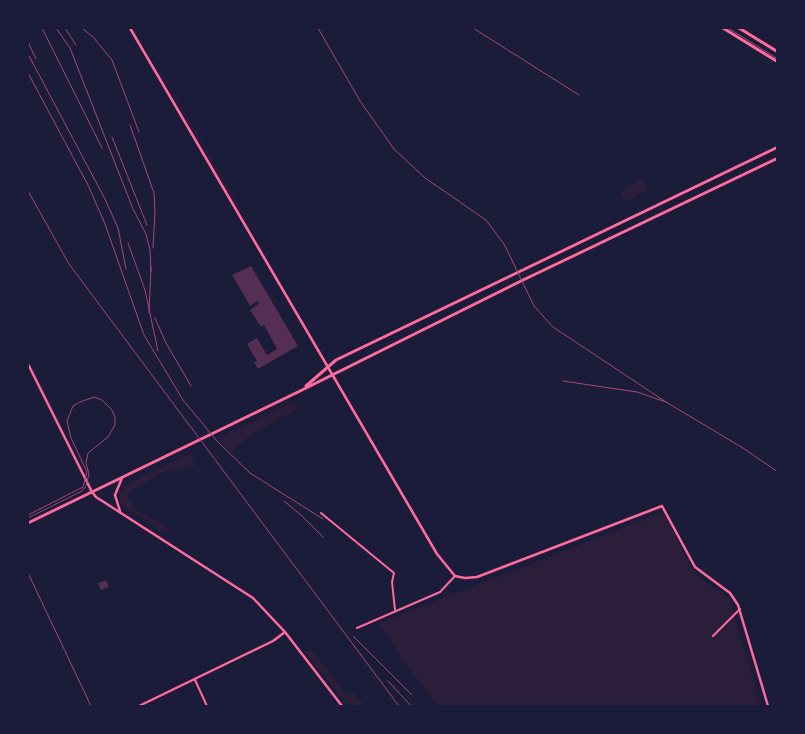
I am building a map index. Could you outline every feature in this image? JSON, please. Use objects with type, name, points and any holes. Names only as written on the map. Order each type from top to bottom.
[{"type":"main road","points":[[723,28],[778,62]]},
{"type":"main road","points":[[740,28],[778,52]]},
{"type":"main road","points":[[298,392],[345,356],[778,147]]},
{"type":"main road","points":[[28,523],[778,158]]},
{"type":"street","points":[[130,28],[437,554],[455,576],[477,577],[662,506],[692,563],[700,572],[730,593],[740,610],[768,706]]},
{"type":"street","points":[[28,364],[92,492],[253,598],[285,632],[342,706]]},
{"type":"street","points":[[121,512],[116,496],[123,476]]},
{"type":"street","points":[[321,513],[394,573],[392,582],[395,610]]},
{"type":"street","points":[[357,628],[440,592],[455,576]]},
{"type":"street","points":[[713,636],[740,610]]},
{"type":"street","points":[[139,706],[273,641],[285,632]]},
{"type":"street","points":[[195,680],[207,706]]},
{"type":"shaded area","points":[[161,71],[242,211],[240,212]]},
{"type":"shaded area","points":[[642,178],[648,190],[625,202],[621,193],[625,188]]},
{"type":"shaded area","points":[[294,402],[298,409],[250,435],[231,452],[217,439]]},
{"type":"shaded area","points":[[195,451],[192,456],[195,466],[170,469],[127,493],[134,508],[173,531],[168,530],[165,534],[120,504],[120,493],[126,485]]},
{"type":"shaded area","points":[[661,513],[667,518],[689,564],[700,579],[720,591],[730,600],[761,706],[439,706],[408,668],[379,623]]},
{"type":"shaded area","points":[[311,650],[347,695],[354,693],[365,706],[348,706],[305,652]]},
{"type":"building","points":[[251,266],[298,346],[258,369],[254,362],[257,361],[247,344],[257,338],[267,355],[277,349],[264,325],[261,327],[250,310],[259,304],[257,301],[250,306],[232,275]]},
{"type":"building","points":[[106,580],[109,587],[101,590],[98,583]]},
{"type":"tram line","points":[[728,28],[778,59]]},
{"type":"tram line","points":[[28,515],[83,487],[87,472],[71,438],[67,421],[73,406],[94,397],[102,400],[112,410],[115,417],[115,425],[108,437],[88,453],[86,463],[89,474],[86,486],[82,491],[28,518]]},
{"type":"tram line","points":[[28,573],[91,706]]},
{"type":"railway","points":[[42,28],[102,148]]},
{"type":"railway","points":[[56,28],[70,48],[133,209],[146,234],[150,250],[151,272]]},
{"type":"railway","points":[[65,28],[76,45]]},
{"type":"railway","points":[[82,28],[93,37],[112,60],[139,132]]},
{"type":"railway","points":[[318,28],[360,101],[394,149],[425,178],[486,220],[504,244],[534,306],[553,327],[666,402]]},
{"type":"railway","points":[[473,28],[579,95]]},
{"type":"railway","points":[[28,42],[36,59]]},
{"type":"railway","points":[[28,54],[105,199],[118,228],[126,269]]},
{"type":"railway","points":[[28,73],[88,185],[105,224],[144,335],[183,400],[217,441],[250,473],[323,519]]},
{"type":"railway","points":[[130,125],[154,193],[153,248]]},
{"type":"railway","points":[[112,137],[147,225]]},
{"type":"railway","points":[[28,191],[69,264],[399,706]]},
{"type":"railway","points":[[128,243],[145,290],[158,351]]},
{"type":"railway","points":[[149,313],[151,266]]},
{"type":"railway","points":[[155,318],[166,343],[191,386]]},
{"type":"railway","points":[[563,381],[637,392],[666,402],[743,448],[778,472]]},
{"type":"railway","points":[[284,501],[323,537]]},
{"type":"railway","points":[[353,636],[412,695]]},
{"type":"railway","points":[[388,681],[411,706]]}]
